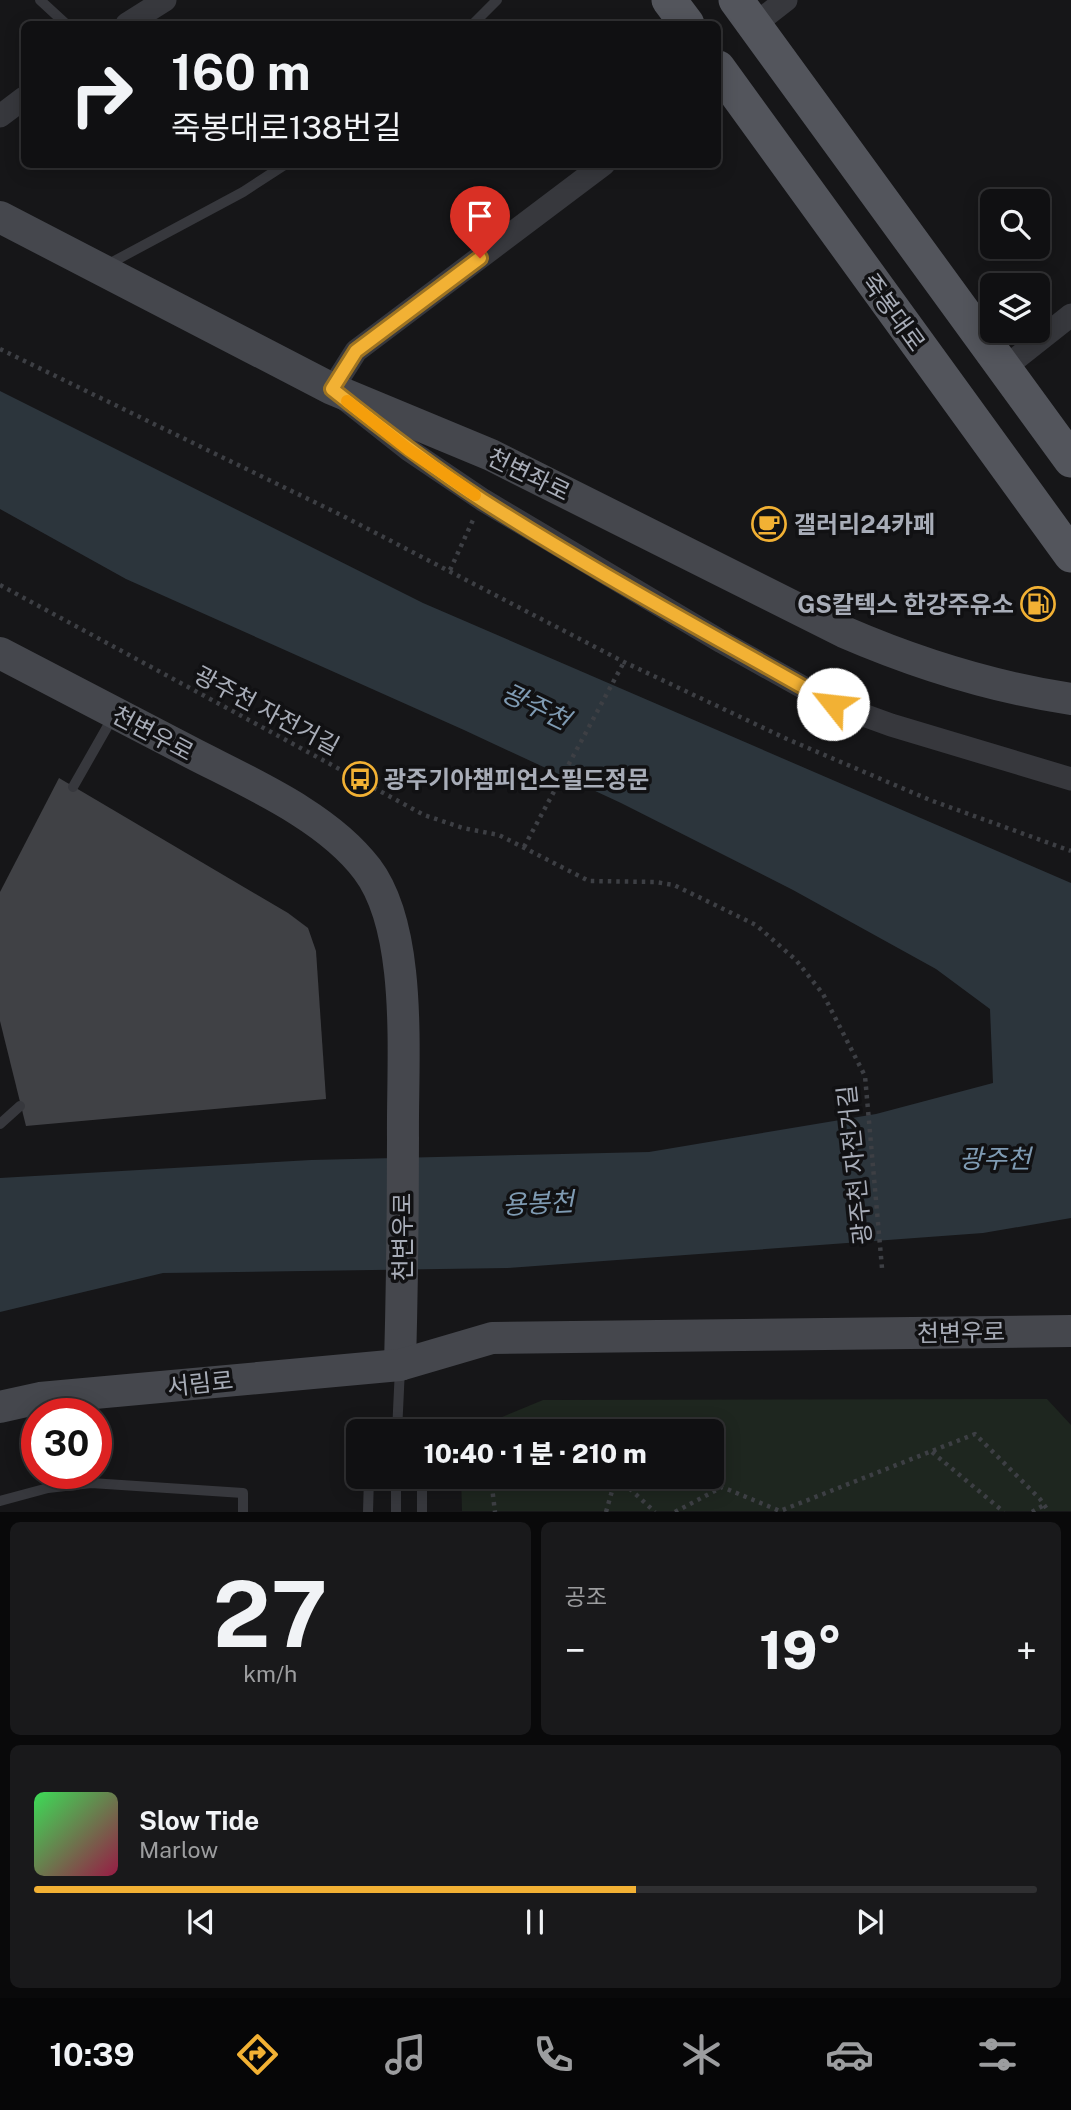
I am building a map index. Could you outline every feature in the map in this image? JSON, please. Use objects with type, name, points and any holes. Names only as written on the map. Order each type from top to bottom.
[{"type":"main road","points":[[669,0],[685,21]]},
{"type":"main road","points":[[745,13],[1071,460]]},
{"type":"main road","name":"죽봉대로","points":[[721,77],[1071,555]]},
{"type":"street","points":[[132,21],[165,0]]},
{"type":"street","points":[[745,13],[786,0]]},
{"type":"street","points":[[0,116],[21,100]]},
{"type":"street","points":[[599,168],[356,351],[332,389],[409,450],[483,500],[722,642],[833,704],[891,725],[1071,779]]},
{"type":"street","name":"천변좌로","points":[[0,216],[332,389],[491,455],[845,632],[897,655],[982,681],[1071,699]]},
{"type":"street","points":[[1003,369],[1071,315]]},
{"type":"street","name":"천변우로","points":[[0,653],[309,817],[343,843],[368,870],[386,904],[396,953],[402,1007],[403,1284],[400,1365],[492,1338],[1071,1331]]},
{"type":"street","name":"서림로","points":[[0,1407],[40,1398],[400,1365]]},
{"type":"lane","points":[[40,0],[63,21]]},
{"type":"lane","points":[[476,21],[497,0]]},
{"type":"lane","points":[[99,269],[243,192],[280,168]]},
{"type":"lane","points":[[73,787],[115,713]]},
{"type":"lane","points":[[0,1124],[20,1106]]},
{"type":"lane","points":[[398,1419],[400,1365]]},
{"type":"lane","points":[[0,1501],[48,1488],[91,1483],[243,1493],[243,1511]]},
{"type":"lane","points":[[368,1511],[369,1489]]},
{"type":"lane","points":[[396,1511],[397,1489]]},
{"type":"lane","points":[[422,1489],[422,1511]]},
{"type":"path","points":[[0,349],[343,516],[624,662],[787,739],[930,800],[1071,851]]},
{"type":"path","points":[[450,570],[483,500]]},
{"type":"path","name":"광주천 자전거길","points":[[0,585],[424,815],[463,828],[499,835],[589,881],[655,882],[674,885],[755,925],[796,960],[823,994],[865,1076],[881,1268]]},
{"type":"path","points":[[524,847],[624,662]]},
{"type":"path","points":[[675,1511],[722,1487],[780,1511],[975,1434],[1049,1511]]},
{"type":"path","points":[[932,1451],[1004,1511]]},
{"type":"path","points":[[492,1489],[495,1511]]},
{"type":"path","points":[[606,1511],[613,1489]]},
{"type":"path","points":[[630,1489],[655,1511]]},
{"type":"path","points":[[1032,1511],[1044,1505]]},
{"type":"shaded area","points":[[1047,1399],[1071,1425],[1071,1511],[462,1511],[461,1489],[724,1489],[724,1419],[497,1419],[543,1400]]},
{"type":"water","name":"광주천","points":[[0,391],[423,603],[1071,883],[1071,1218],[983,1233],[508,1268],[163,1273],[0,1312],[0,1178],[311,1160],[649,1152],[876,1114],[993,1083],[990,1009],[936,969],[793,890],[621,803],[126,579],[0,509]]},
{"type":"building","points":[[59,778],[288,913],[308,928],[316,951],[326,1099],[26,1126],[0,1021],[0,892]]},
{"type":"slow traffic","points":[[347,401],[409,450],[475,495]]},
{"type":"place","name":"갤러리24카페","points":[[769,524]]},
{"type":"place","name":"GS칼텍스 한강주유소","points":[[1038,604]]},
{"type":"place","name":"광주기아챔피언스필드정문","points":[[360,779]]},
{"type":"route","points":[[480,258],[356,351],[332,389],[409,450],[483,500],[722,642],[833,704]]},
{"type":"water label","name":"용봉천","points":[[538,1203]]}]
